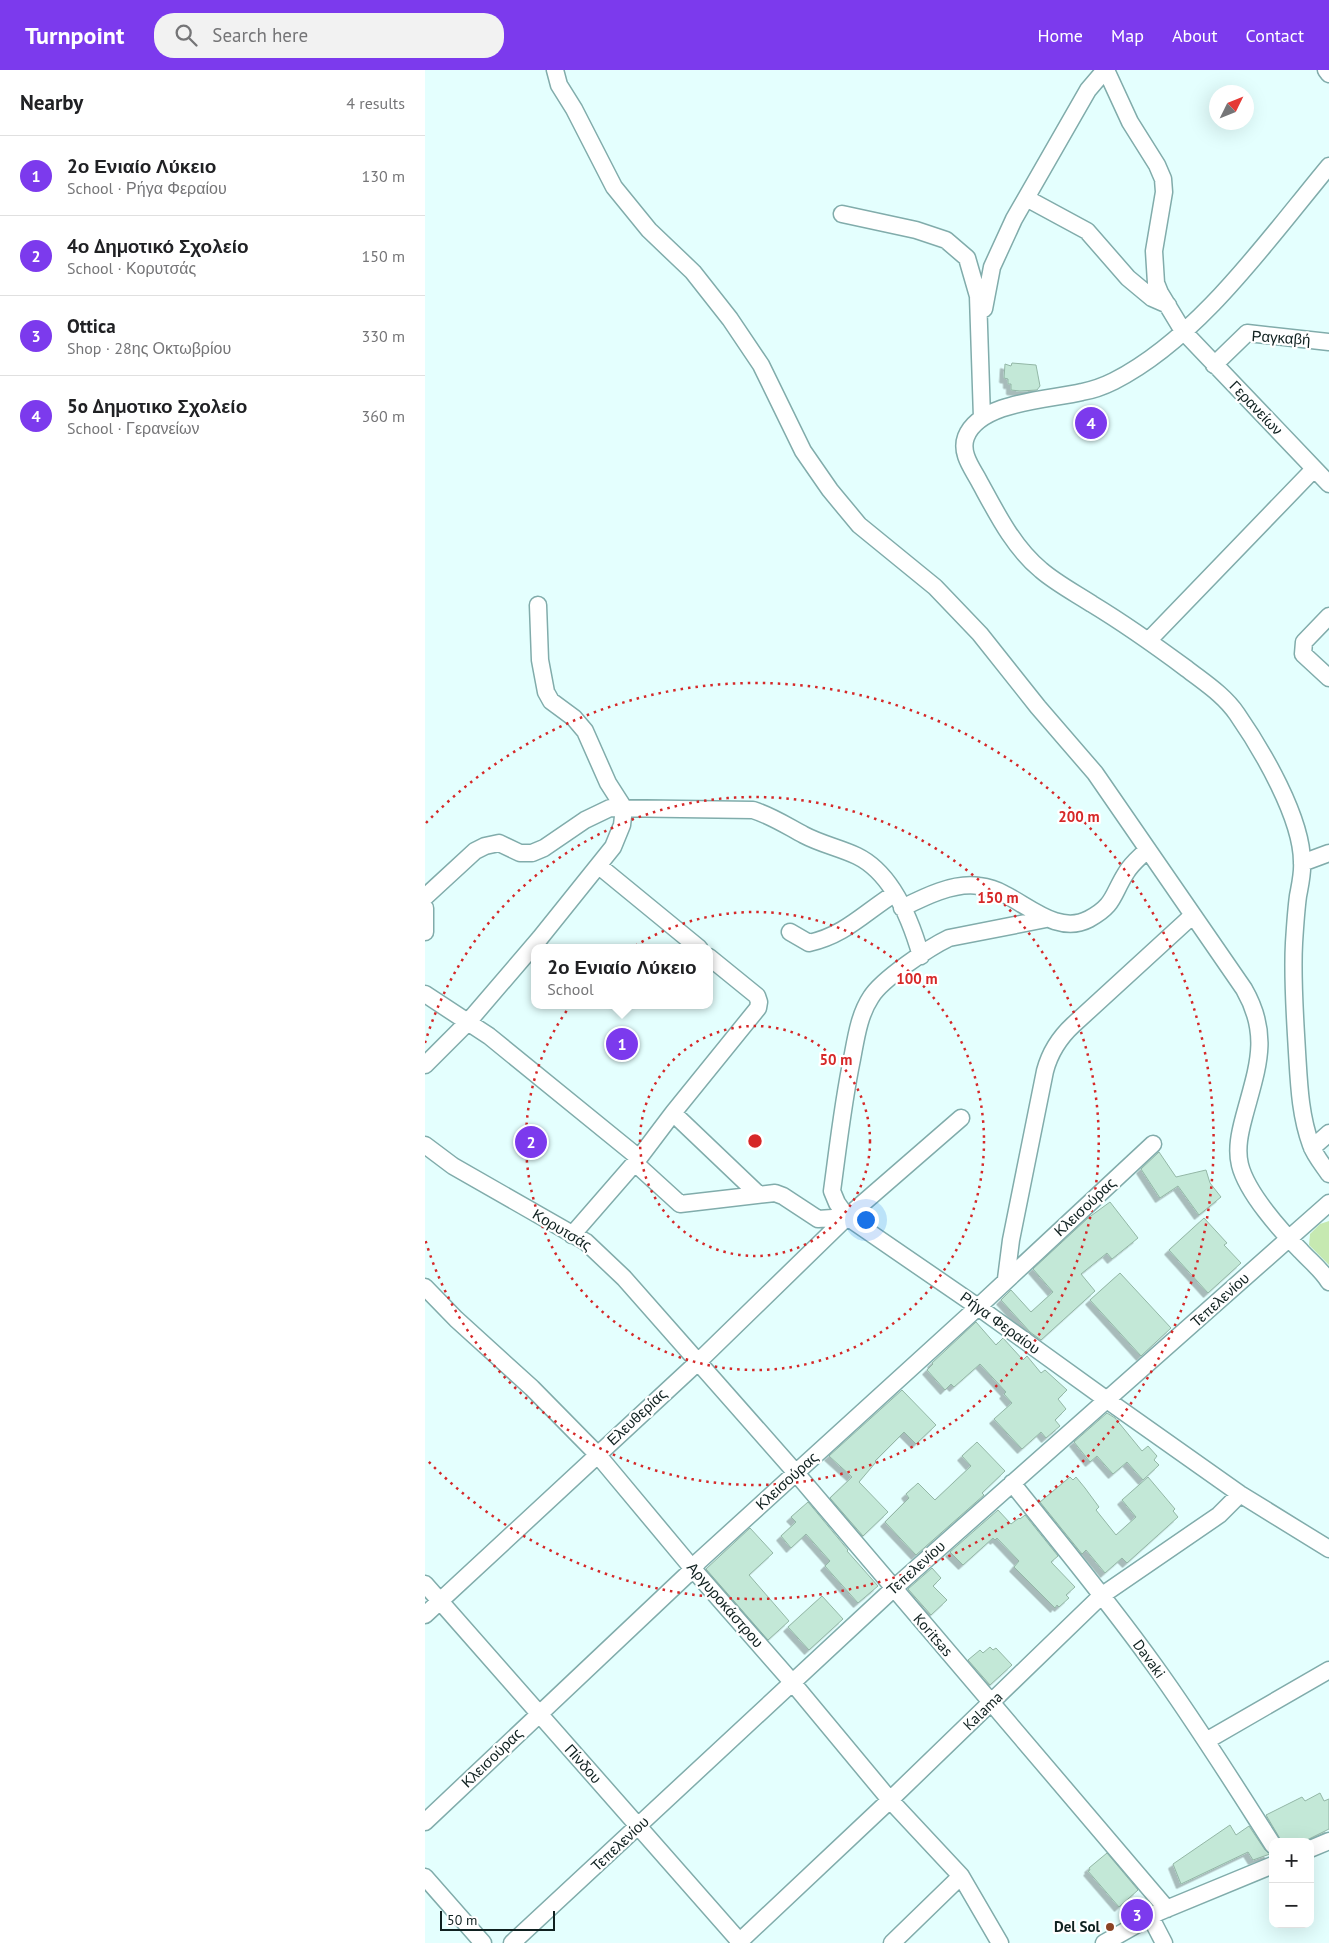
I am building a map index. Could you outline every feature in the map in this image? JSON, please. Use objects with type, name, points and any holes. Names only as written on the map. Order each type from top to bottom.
[{"type":"street","points":[[555,70],[559,85],[575,109],[614,187],[649,230],[693,272],[730,318],[761,365],[803,452],[841,504],[871,536],[935,587],[974,628],[1095,773],[1244,989],[1253,1004],[1261,1047],[1238,1151],[1243,1174],[1254,1194],[1288,1238],[1329,1282]]},
{"type":"street","points":[[978,334],[992,266],[1014,219],[1088,90],[1105,70]]},
{"type":"street","name":"Γερανείων","points":[[1105,70],[1130,122],[1157,165],[1163,179],[1164,192],[1154,251],[1153,267],[1156,283],[1183,331],[1329,484]]},
{"type":"street","points":[[1326,70],[1329,74]]},
{"type":"street","points":[[1329,166],[1221,295],[1183,331],[1146,361],[1101,386],[1085,392],[1014,405],[982,418],[965,439],[964,450],[1011,536],[1025,555],[1042,572],[1149,640],[1228,702],[1267,765],[1290,810],[1299,836],[1303,863],[1297,910],[1293,981],[1301,1106],[1312,1148],[1329,1174]]},
{"type":"street","points":[[1026,198],[1087,231],[1128,278],[1153,298],[1168,304]]},
{"type":"street","points":[[842,214],[916,230],[946,240],[967,258],[978,296],[982,418]]},
{"type":"street","name":"Ραγκαβή","points":[[1214,365],[1247,332],[1329,342]]},
{"type":"street","points":[[1149,640],[1314,469]]},
{"type":"street","points":[[534,944],[599,866],[619,838],[624,808],[608,783],[585,731],[574,718],[551,702],[546,692],[540,660],[538,605]]},
{"type":"street","points":[[1329,616],[1304,642],[1303,654],[1329,678]]},
{"type":"street","points":[[425,898],[475,851],[485,846],[499,844],[520,853],[533,853],[544,848],[585,820],[610,808],[753,810],[777,819],[805,836],[866,861],[879,872],[914,930],[921,956]]},
{"type":"street","points":[[790,932],[809,943],[827,939],[863,917],[898,901],[962,886],[977,886],[1003,892],[1046,919],[1062,923],[1087,920],[1110,904],[1127,871],[1147,850]]},
{"type":"street","points":[[1303,863],[1329,853]]},
{"type":"street","points":[[599,866],[694,944]]},
{"type":"street","points":[[425,908],[425,932]]},
{"type":"street","points":[[1006,1279],[1011,1240],[1045,1071],[1053,1050],[1063,1035],[1073,1025],[1192,916]]},
{"type":"street","points":[[847,1217],[837,1204],[832,1191],[846,1087],[864,1009],[872,995],[883,982],[936,944],[949,938],[1046,919]]},
{"type":"street","points":[[425,1065],[468,1022],[531,947]]},
{"type":"street","points":[[572,1235],[637,1160],[758,1008],[757,996],[713,960]]},
{"type":"street","points":[[425,994],[489,1036],[637,1160],[680,1204],[775,1193],[783,1196],[818,1219],[847,1217]]},
{"type":"street","points":[[673,1113],[758,1194]]},
{"type":"street","name":"Ελευθερίας","points":[[425,1615],[698,1362],[847,1217],[961,1118]]},
{"type":"street","points":[[1312,1148],[1329,1133]]},
{"type":"street","name":"Κλεισούρας","points":[[425,1822],[693,1569],[699,1561],[978,1307],[1153,1144]]},
{"type":"street","name":"Κορυτσάς","points":[[425,1145],[453,1166],[586,1242],[624,1278],[698,1362]]},
{"type":"street","name":"Τεπελενίου","points":[[512,1943],[893,1589],[1329,1203]]},
{"type":"street","name":"Ρήγα Φεραίου","points":[[847,1217],[978,1307],[1240,1494],[1329,1550]]},
{"type":"street","name":"Αργυροκάστρου","points":[[425,1287],[456,1319],[532,1388],[597,1454],[890,1800],[961,1876],[1001,1943]]},
{"type":"street","name":"Koritsas","points":[[698,1362],[796,1473],[1167,1909]]},
{"type":"street","name":"Davaki","points":[[1011,1483],[1155,1666],[1269,1839]]},
{"type":"street","name":"Kalama","points":[[740,1942],[992,1703],[1101,1596],[1219,1515],[1240,1494]]},
{"type":"street","name":"Πίνδου","points":[[425,1584],[740,1942]]},
{"type":"street","points":[[1206,1741],[1329,1670]]},
{"type":"street","points":[[1314,1847],[1329,1841]]},
{"type":"street","points":[[1104,1943],[1150,1916],[1269,1866]]},
{"type":"street","points":[[892,1943],[961,1876]]},
{"type":"street","points":[[425,1877],[483,1943]]},
{"type":"street","points":[[1150,1916],[1164,1943]]},
{"type":"green space","points":[[1329,1221],[1329,1265],[1309,1245],[1310,1234],[1320,1224]]},
{"type":"building","points":[[1012,363],[1036,365],[1040,386],[1037,390],[1011,390],[1011,384],[1008,384],[1008,379],[1004,378],[1005,364],[1011,366]]},
{"type":"building","points":[[1159,1152],[1176,1177],[1206,1170],[1210,1183],[1221,1197],[1199,1215],[1178,1186],[1160,1198],[1141,1169]]},
{"type":"building","points":[[1110,1202],[1138,1238],[1112,1259],[1107,1253],[1081,1274],[1095,1291],[1041,1340],[1030,1332],[1001,1300],[1011,1290],[1031,1312],[1053,1292],[1033,1269],[1088,1218]]},
{"type":"building","points":[[1204,1218],[1227,1243],[1224,1245],[1241,1263],[1208,1293],[1169,1250]]},
{"type":"building","points":[[1120,1273],[1171,1328],[1141,1356],[1090,1300]]},
{"type":"building","points":[[976,1322],[996,1345],[1003,1338],[1023,1360],[1027,1356],[1041,1373],[1045,1370],[1067,1390],[1058,1399],[1066,1409],[1055,1420],[1060,1426],[1046,1438],[1041,1432],[1022,1449],[994,1419],[1012,1403],[1004,1394],[1006,1392],[980,1364],[954,1387],[951,1384],[945,1390],[927,1370],[932,1363]]},
{"type":"building","points":[[902,1390],[936,1425],[916,1444],[904,1432],[875,1461],[859,1482],[888,1512],[863,1536],[830,1498],[852,1477],[829,1456]]},
{"type":"building","points":[[1107,1413],[1115,1418],[1142,1451],[1148,1446],[1157,1456],[1154,1460],[1159,1465],[1143,1480],[1127,1462],[1113,1474],[1097,1456],[1090,1462],[1074,1442]]},
{"type":"building","points":[[977,1442],[1005,1471],[982,1493],[984,1495],[916,1555],[885,1522],[909,1498],[906,1494],[918,1483],[935,1500],[971,1466],[962,1456]]},
{"type":"building","points":[[1070,1477],[1073,1480],[1076,1477],[1085,1488],[1099,1507],[1096,1510],[1116,1535],[1136,1517],[1122,1500],[1148,1477],[1175,1509],[1173,1511],[1178,1517],[1127,1563],[1122,1558],[1105,1573],[1086,1550],[1082,1554],[1040,1502]]},
{"type":"building","points":[[808,1502],[878,1586],[858,1603],[825,1566],[830,1561],[806,1534],[791,1548],[781,1536],[796,1522],[791,1517]]},
{"type":"building","points":[[998,1510],[1011,1524],[1025,1515],[1058,1556],[1051,1562],[1075,1587],[1066,1595],[1069,1598],[1059,1607],[1057,1605],[1055,1608],[1014,1567],[1019,1561],[997,1538],[995,1540],[993,1538],[963,1565],[950,1552]]},
{"type":"building","points":[[750,1528],[773,1553],[749,1575],[789,1621],[768,1640],[706,1569]]},
{"type":"building","points":[[932,1568],[941,1578],[933,1586],[947,1600],[931,1615],[908,1589]]},
{"type":"building","points":[[822,1596],[843,1619],[809,1650],[788,1627]]},
{"type":"building","points":[[990,1647],[993,1650],[996,1648],[1012,1665],[990,1685],[968,1660],[980,1650],[983,1653]]},
{"type":"building","points":[[1320,1793],[1324,1801],[1329,1799],[1329,1829],[1311,1838],[1280,1838],[1266,1815],[1302,1797],[1305,1801]]},
{"type":"building","points":[[1230,1825],[1236,1835],[1249,1826],[1269,1853],[1253,1860],[1248,1852],[1181,1884],[1173,1864]]},
{"type":"building","points":[[1107,1853],[1138,1890],[1119,1907],[1088,1871]]},
{"type":"place","name":"5o Δημοτικο Σχολείο","points":[[1091,423]]},
{"type":"place","name":"2ο Ενιαίο Λύκειο","points":[[622,1044]]},
{"type":"place","name":"4ο Δημοτικό Σχολείο","points":[[531,1142]]},
{"type":"place","name":"Ottica","points":[[1137,1915]]},
{"type":"place","name":"Del Sol","points":[[1110,1927]]}]
